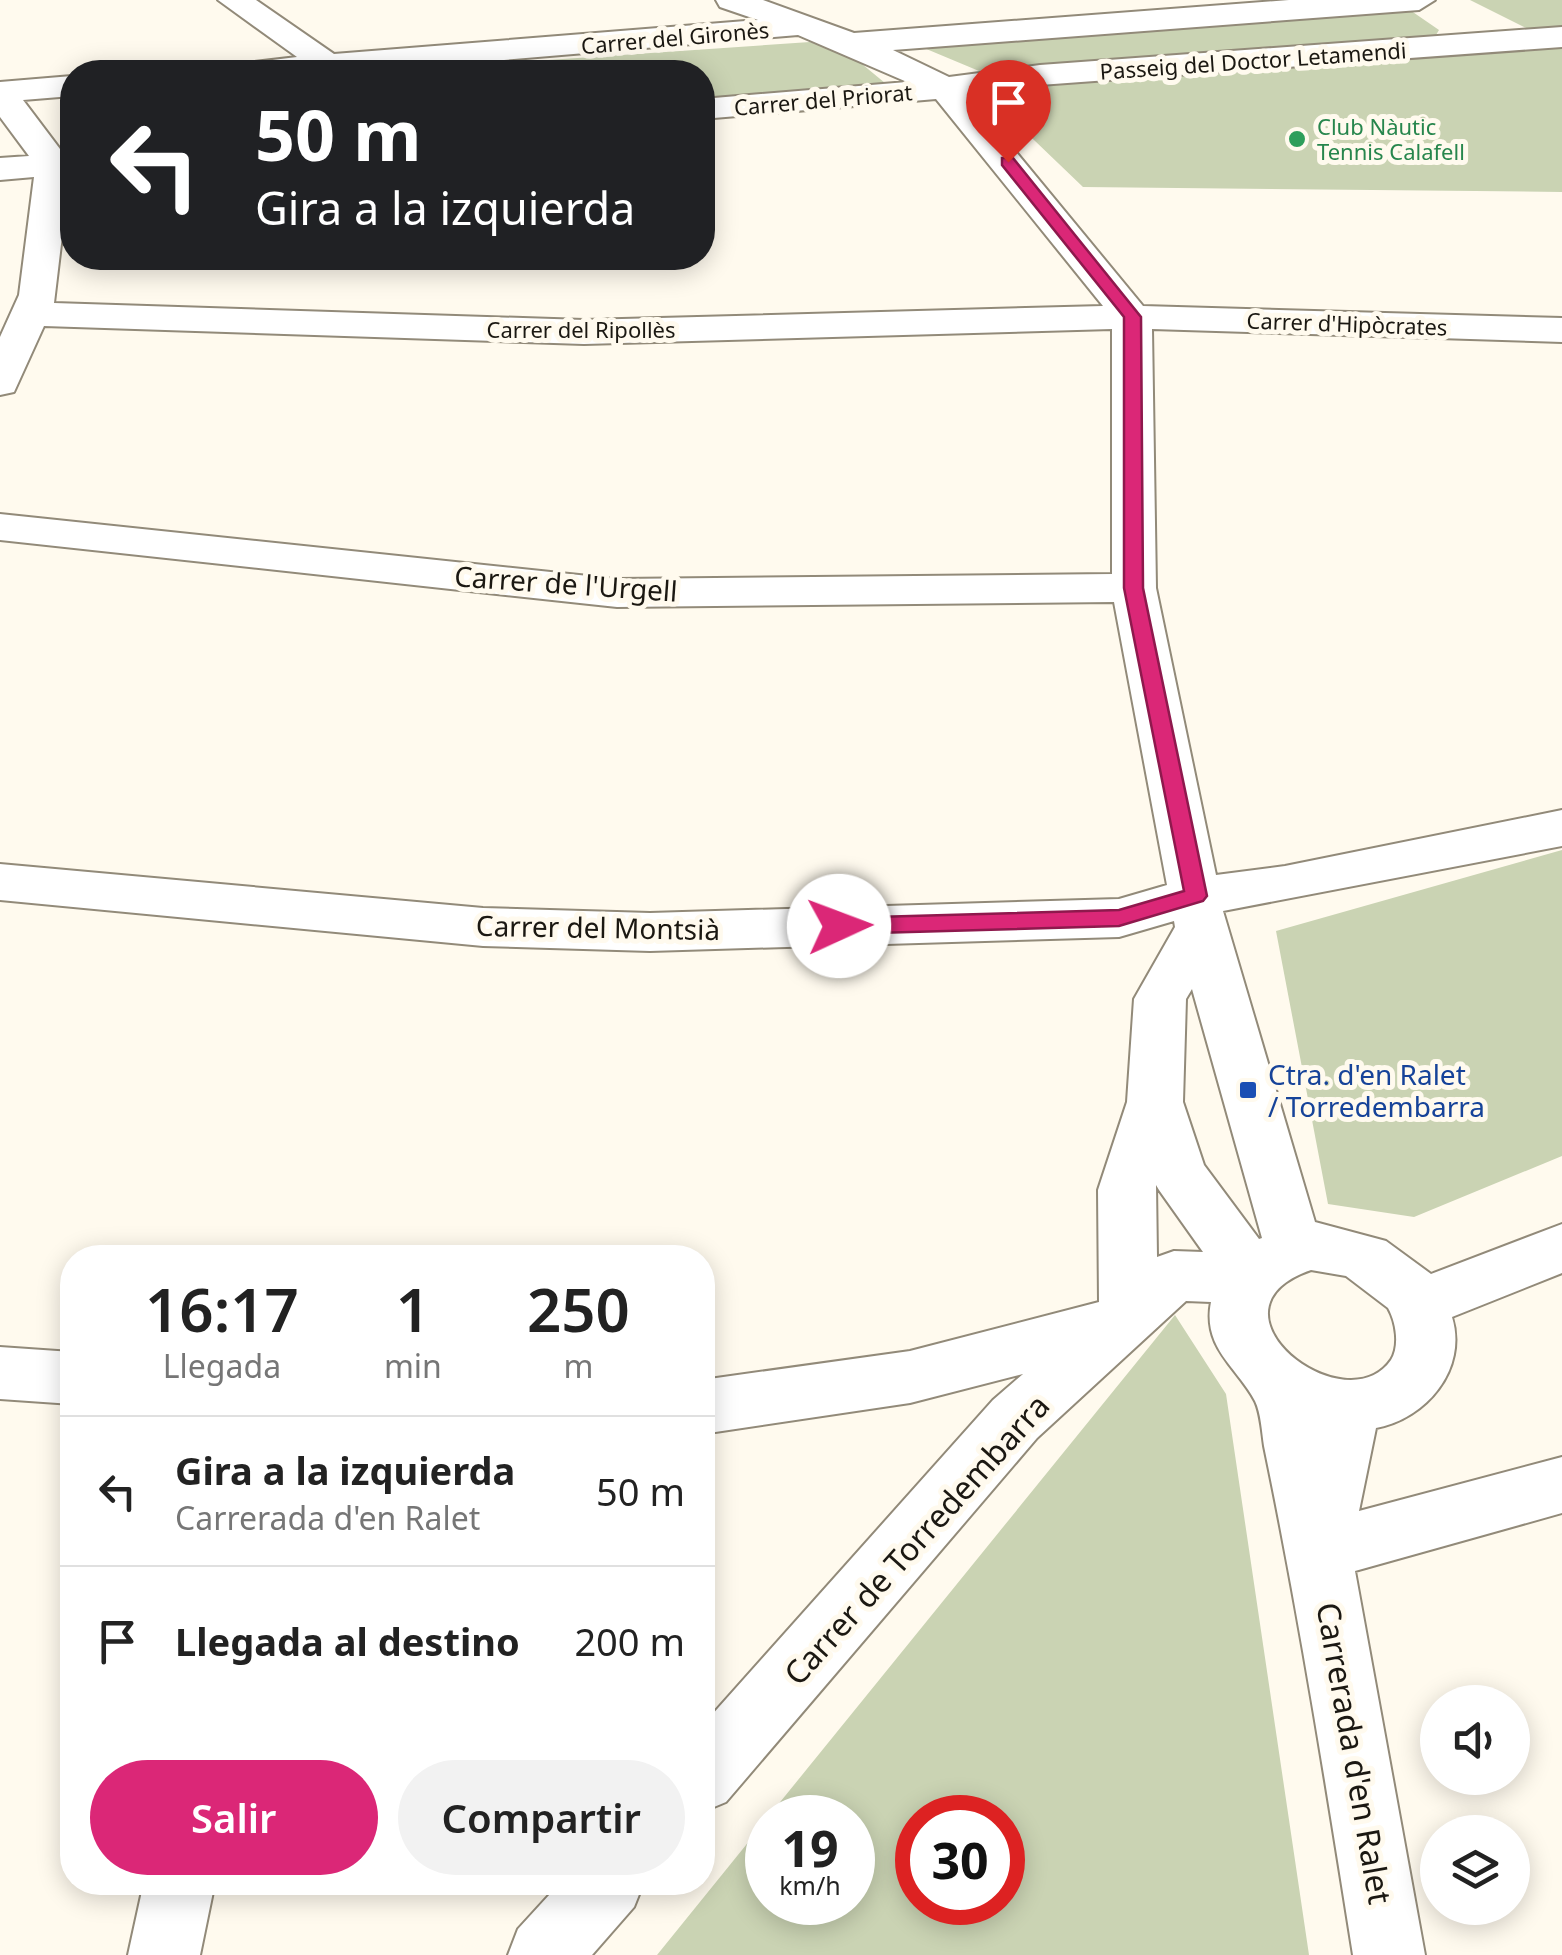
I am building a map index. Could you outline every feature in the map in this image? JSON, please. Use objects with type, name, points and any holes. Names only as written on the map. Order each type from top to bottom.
[{"type":"street","points":[[234,0],[318,60]]},
{"type":"street","points":[[732,0],[851,43],[944,88],[1132,317],[1134,588],[1263,1270],[1236,1320],[1244,1346],[1262,1371],[1284,1388],[1318,1404],[1349,1407],[1385,1400],[1412,1382],[1425,1359],[1427,1329],[1419,1304],[1399,1278],[1372,1260],[1343,1249],[1263,1270]]},
{"type":"street","points":[[851,43],[1007,28],[1415,0],[1492,43]]},
{"type":"street","name":"Carrer del Gironès","points":[[398,60],[808,26]]},
{"type":"street","name":"Passeig del Doctor Letamendi","points":[[944,88],[1040,76],[1562,37]]},
{"type":"street","points":[[0,92],[60,87]]},
{"type":"street","name":"Carrer del Priorat","points":[[715,109],[944,88]]},
{"type":"street","points":[[0,92],[60,161]]},
{"type":"street","points":[[0,169],[60,164]]},
{"type":"street","points":[[0,383],[38,295],[60,180]]},
{"type":"street","name":"Carrer del Ripollès","points":[[31,314],[584,332],[1132,317]]},
{"type":"street","name":"Carrer d'Hipòcrates","points":[[1132,317],[1562,330]]},
{"type":"street","name":"Carrer de l'Urgell","points":[[0,526],[617,592],[1134,588]]},
{"type":"street","name":"Carrer del Montsià","points":[[0,882],[483,927],[650,932],[1119,918],[1198,911],[1285,884],[1562,828]]},
{"type":"street","points":[[715,1404],[910,1377],[1128,1320],[1126,1190],[1155,1102],[1160,998],[1198,911]]},
{"type":"street","points":[[1155,1102],[1179,1174],[1263,1270]]},
{"type":"street","points":[[1419,1304],[1562,1248]]},
{"type":"street","name":"Carrer de Torredembarra","points":[[715,1763],[1015,1420],[1174,1276],[1263,1270]]},
{"type":"street","points":[[0,1373],[60,1377]]},
{"type":"street","name":"Carrerada d'en Ralet","points":[[1284,1388],[1320,1550],[1389,1955]]},
{"type":"street","name":"Carrerada d'en Ralet","points":[[1320,1550],[1349,1407]]},
{"type":"street","points":[[1320,1550],[1562,1485]]},
{"type":"street","points":[[164,1955],[177,1895]]},
{"type":"street","points":[[544,1955],[597,1895]]},
{"type":"green space","points":[[1470,0],[1562,0],[1562,29],[1528,29]]},
{"type":"green space","points":[[1407,8],[1439,30],[1436,35],[979,71],[924,48],[925,43]]},
{"type":"green space","points":[[810,42],[851,55],[885,83],[874,88],[715,102],[715,60],[548,60]]},
{"type":"green space","name":"Club Nàutic Tennis Calafell","points":[[1562,45],[1562,192],[1083,187],[982,90]]},
{"type":"green space","points":[[1562,850],[1562,1156],[1414,1217],[1328,1204],[1276,931]]},
{"type":"green space","points":[[1175,1315],[1226,1394],[1309,1955],[657,1955],[706,1895],[715,1895],[715,1883],[745,1846],[745,1925],[875,1925],[875,1795],[786,1795]]},
{"type":"place","name":"Club Nàutic Tennis Calafell","points":[[1297,139]]},
{"type":"place","name":"Ctra. d'en Ralet / Torredembarra","points":[[1248,1090]]},
{"type":"route","points":[[839,926],[1119,918],[1196,896],[1134,588],[1132,317],[1008,162]]}]
